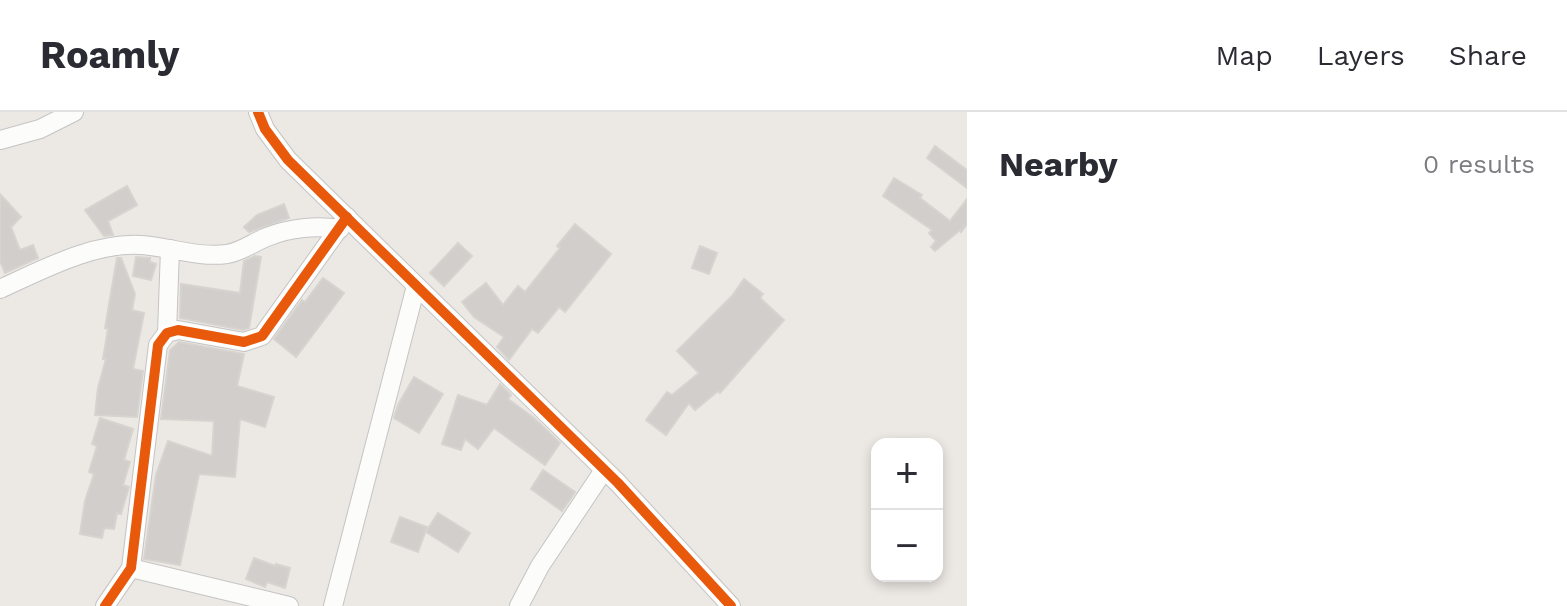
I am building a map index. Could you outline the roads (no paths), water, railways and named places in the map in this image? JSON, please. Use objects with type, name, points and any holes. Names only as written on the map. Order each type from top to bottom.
[{"type":"street","points":[[0,140],[40,129],[74,112]]},
{"type":"street","points":[[258,112],[265,129],[288,160],[344,223],[416,286],[604,470],[731,606]]},
{"type":"street","points":[[0,289],[29,275],[109,247],[139,245],[230,254],[271,235],[344,223]]},
{"type":"street","points":[[167,333],[178,330],[244,342],[262,336],[344,223]]},
{"type":"street","points":[[105,606],[131,568],[158,345],[167,333],[170,249]]},
{"type":"street","points":[[333,606],[416,286]]},
{"type":"street","points":[[519,606],[540,566],[604,470]]},
{"type":"street","points":[[131,568],[207,596],[289,606]]}]
